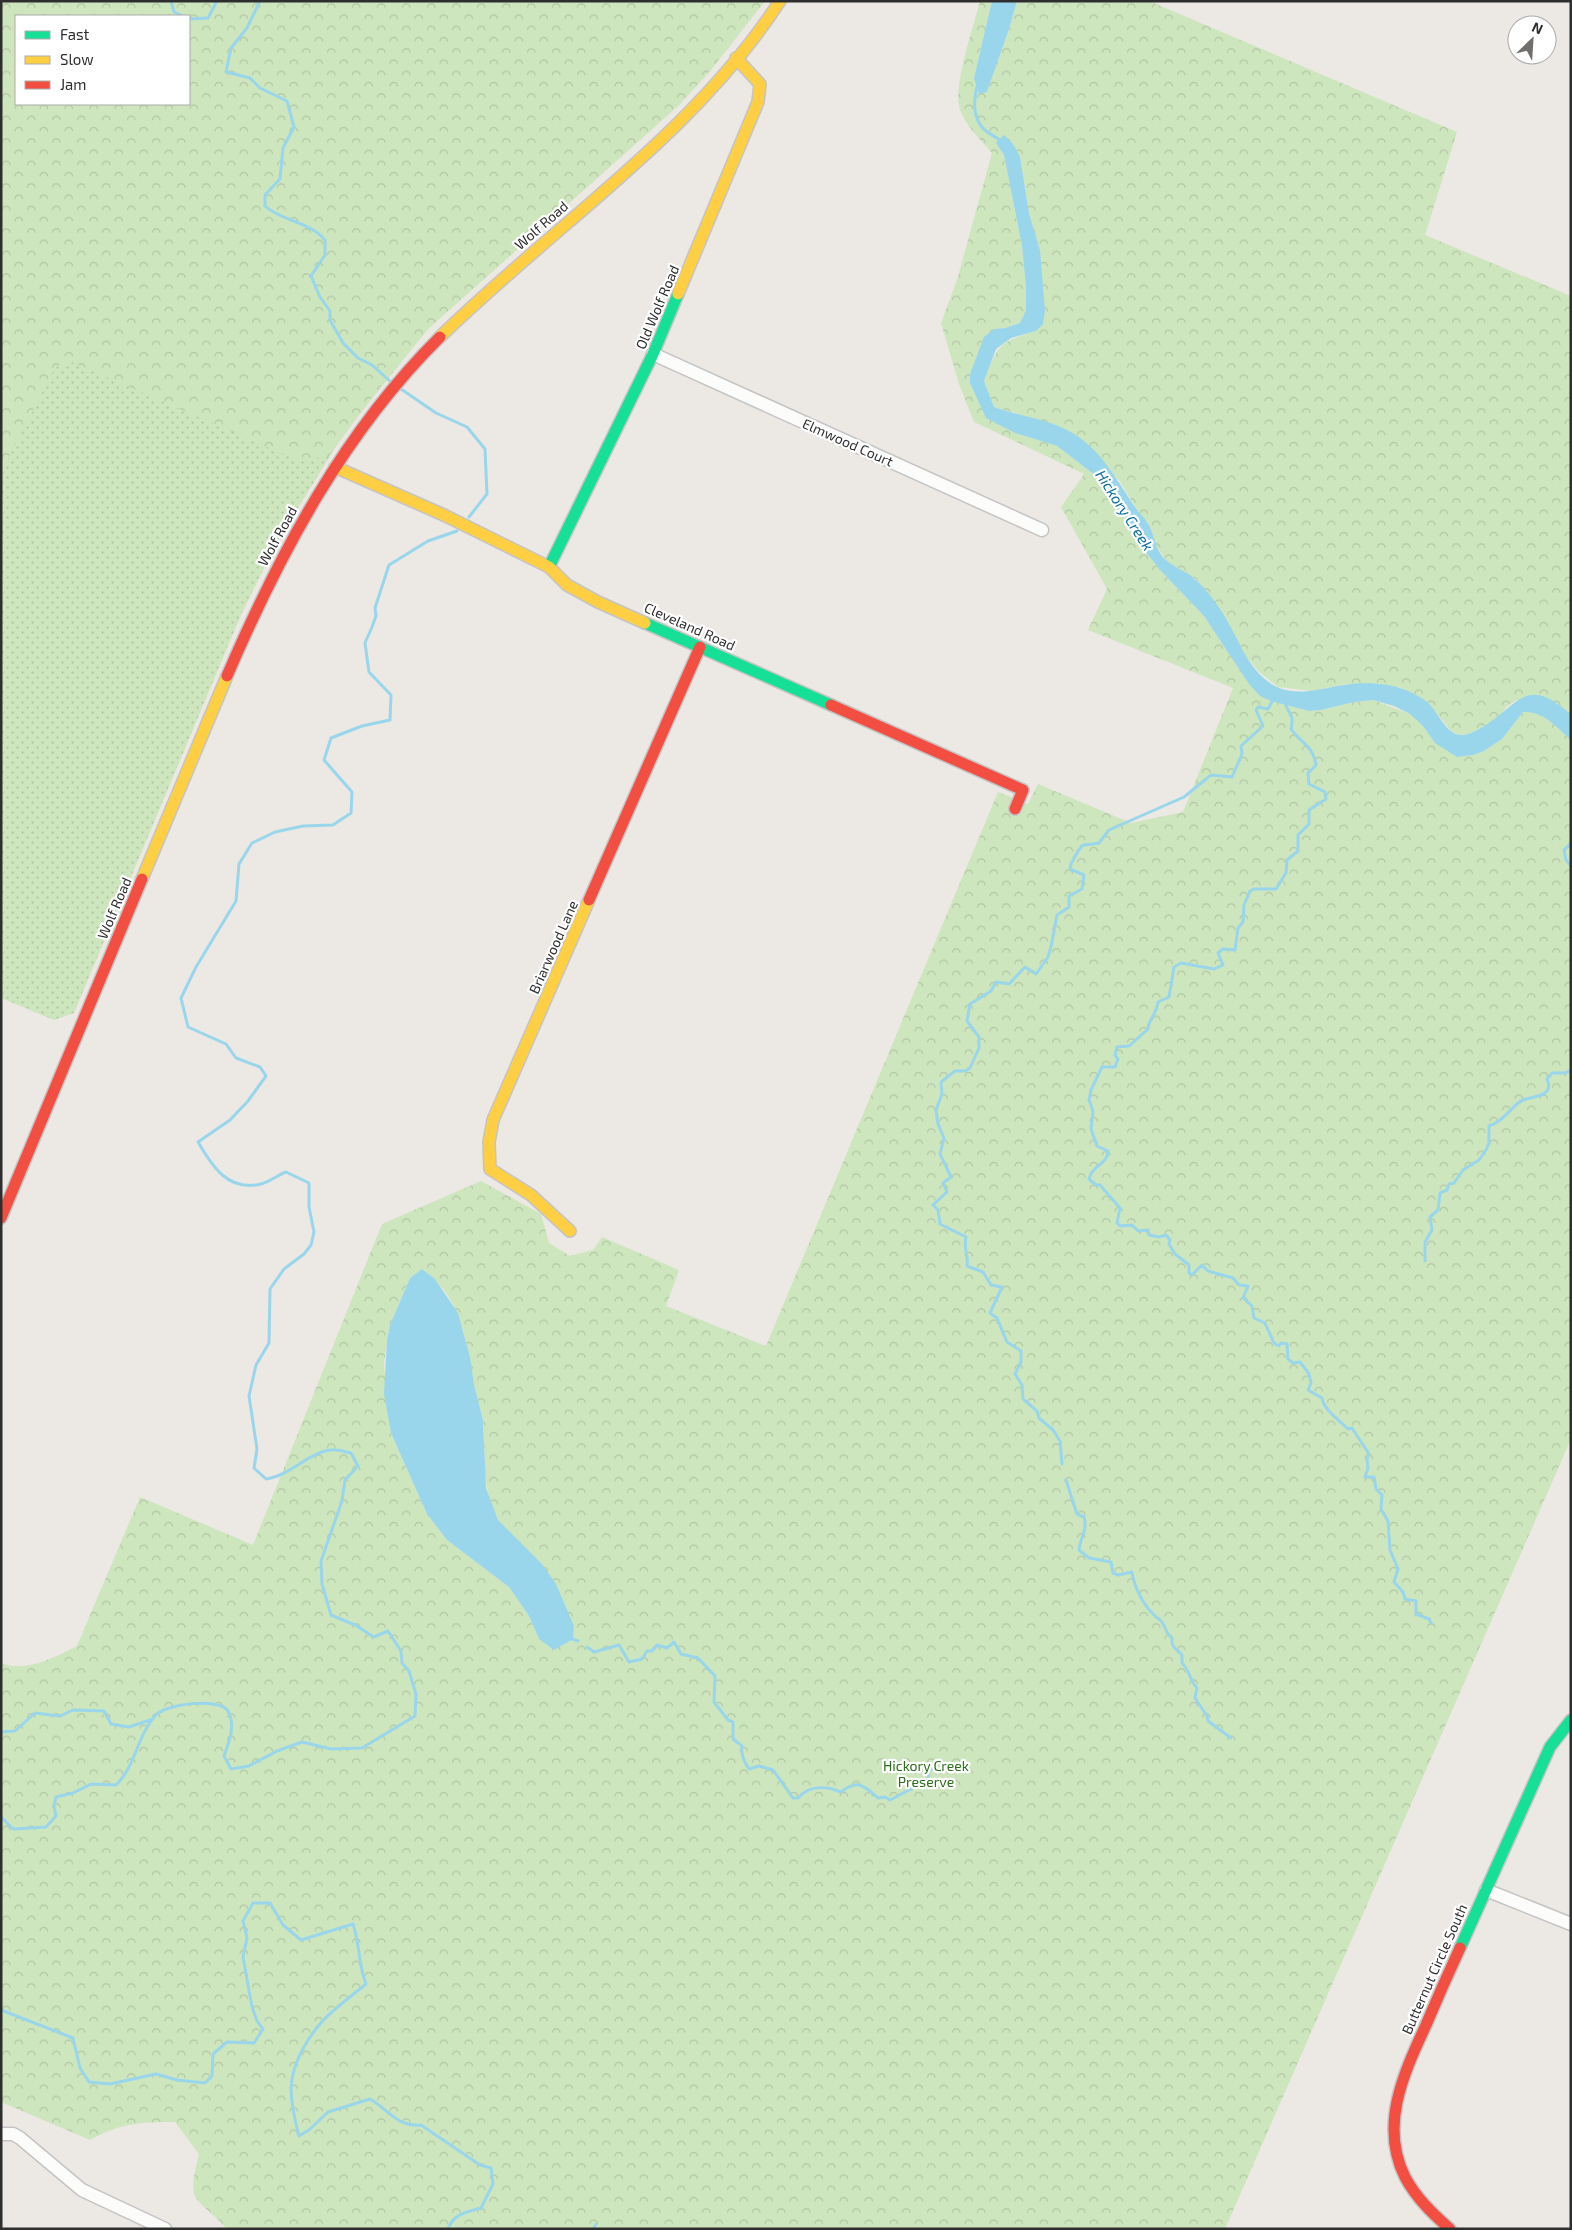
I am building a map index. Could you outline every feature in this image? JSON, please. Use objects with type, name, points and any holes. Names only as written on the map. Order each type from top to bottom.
[{"type":"street","name":"Wolf Road","points":[[1,1218],[236,655],[288,545],[335,467],[387,395],[404,376],[495,284],[672,130],[736,58],[780,1]]},
{"type":"street","name":"Old Wolf Road","points":[[549,567],[654,354],[758,102],[760,84],[736,58]]},
{"type":"street","name":"Elmwood Court","points":[[654,354],[1042,530]]},
{"type":"street","name":"Cleveland Road","points":[[335,467],[446,516],[549,567],[567,585],[598,602],[1023,790],[1015,808]]},
{"type":"street","name":"Briarwood Lane","points":[[570,1232],[532,1195],[490,1169],[489,1142],[494,1120],[700,647]]},
{"type":"street","name":"Butternut Circle South","points":[[1450,2229],[1422,2202],[1408,2183],[1399,2164],[1395,2149],[1392,2117],[1402,2075],[1550,1747],[1571,1720]]},
{"type":"street","points":[[1486,1890],[1571,1924]]},
{"type":"street","points":[[1,2134],[13,2134],[20,2138],[82,2190],[165,2229]]},
{"type":"green space","points":[[1,1],[765,1],[710,71],[679,105],[428,329],[343,435],[276,544],[241,615],[74,1013],[54,1020],[1,998]]},
{"type":"green space","points":[[1,1],[765,1],[710,71],[679,105],[428,329],[376,392],[329,456],[299,461],[72,362],[56,366],[1,472]]},
{"type":"green space","name":"Hickory Creek Preserve","points":[[980,1],[992,1],[974,78],[987,92],[1017,1],[1149,1],[1457,132],[1425,235],[1571,296],[1571,715],[1566,711],[1517,700],[1507,706],[1500,716],[1468,734],[1459,735],[1451,731],[1427,702],[1399,687],[1346,684],[1312,691],[1278,687],[1259,672],[1242,652],[1223,614],[1196,579],[1168,562],[1162,555],[1156,546],[1148,523],[1136,508],[1119,480],[1056,425],[994,407],[984,381],[997,352],[1014,338],[1036,331],[1040,250],[1029,213],[1020,157],[996,143],[1004,155],[1022,246],[1026,310],[1020,323],[994,329],[970,383],[978,399],[1015,433],[1057,446],[1100,479],[1113,494],[1144,550],[1161,571],[1204,616],[1235,661],[1284,704],[1309,711],[1373,700],[1410,714],[1423,726],[1435,743],[1473,755],[1484,751],[1502,739],[1523,712],[1530,712],[1543,717],[1571,740],[1571,1439],[1225,2229],[227,2229],[196,2198],[193,2183],[199,2154],[175,2122],[151,2122],[121,2127],[90,2140],[1,2102],[1,1663],[11,1666],[30,1665],[50,1659],[77,1646],[140,1497],[253,1545],[382,1224],[481,1181],[541,1214],[549,1243],[570,1256],[593,1250],[602,1237],[679,1270],[666,1306],[766,1346],[998,792],[1028,804],[1038,784],[1131,823],[1183,812],[1233,688],[1088,630],[1107,589],[1061,507],[1084,474],[974,422],[959,384],[941,323],[957,280],[992,153],[966,122],[960,110],[958,100],[961,73]],"holes":[[[422,1269],[446,1293],[454,1307],[465,1338],[475,1391],[483,1420],[486,1480],[491,1504],[500,1523],[542,1564],[539,1639],[529,1616],[509,1587],[447,1540],[427,1514],[391,1433],[384,1365],[390,1325],[410,1278]]]},
{"type":"water","points":[[992,1],[1017,1],[987,92],[979,94],[974,78]]},
{"type":"water","points":[[1004,135],[1013,144],[1020,157],[1029,213],[1040,250],[1045,311],[1043,324],[1036,331],[1011,338],[996,349],[984,381],[994,407],[1056,425],[1070,432],[1093,449],[1111,470],[1147,522],[1162,556],[1192,577],[1207,591],[1222,612],[1251,664],[1267,681],[1277,687],[1302,692],[1357,684],[1394,686],[1411,692],[1424,700],[1431,706],[1450,731],[1461,735],[1479,729],[1522,698],[1532,695],[1542,696],[1555,702],[1571,715],[1571,740],[1543,717],[1530,712],[1523,712],[1502,739],[1484,751],[1473,755],[1457,757],[1435,743],[1423,726],[1410,714],[1394,706],[1373,700],[1309,711],[1271,701],[1260,696],[1249,684],[1204,616],[1161,571],[1144,550],[1113,494],[1100,479],[1057,446],[1015,433],[986,418],[970,383],[970,374],[984,337],[994,329],[1020,323],[1026,310],[1022,246],[1004,155],[996,143]]},
{"type":"water","points":[[422,1269],[435,1279],[458,1313],[470,1357],[474,1385],[483,1420],[486,1488],[498,1520],[542,1564],[556,1584],[574,1626],[573,1639],[554,1650],[539,1639],[529,1616],[509,1587],[447,1540],[427,1514],[391,1433],[384,1394],[387,1340],[390,1325],[410,1278]]},
{"type":"waterway","points":[[171,1],[174,12],[181,15]]},
{"type":"waterway","points":[[190,19],[208,18],[217,1]]},
{"type":"waterway","points":[[260,1],[247,28],[231,48],[226,72],[250,78],[260,88],[287,101],[294,127],[283,148],[280,179],[265,195],[265,206],[280,215],[304,225],[325,240],[325,255],[311,276],[320,297],[330,311],[330,320],[343,343],[358,358],[372,365],[392,383]]},
{"type":"waterway","name":"Hickory Creek","points":[[978,84],[975,96],[975,109],[978,121],[986,131],[1003,143]]},
{"type":"waterway","points":[[401,389],[436,413],[467,427],[485,449],[487,494],[469,517]]},
{"type":"waterway","points":[[1,1817],[13,1829],[46,1827],[56,1816],[54,1806],[56,1797],[73,1793],[91,1784],[116,1785],[128,1769],[145,1732],[156,1715],[181,1705],[214,1704],[228,1711],[232,1728],[224,1756],[231,1769],[249,1766],[277,1751],[302,1742],[331,1749],[362,1748],[415,1716],[416,1694],[409,1671],[402,1663],[401,1651],[388,1631],[374,1637],[355,1625],[331,1615],[322,1584],[321,1561],[342,1501],[345,1480],[358,1466],[351,1453],[336,1450],[323,1452],[275,1477],[266,1479],[254,1468],[257,1449],[249,1396],[256,1365],[269,1343],[270,1289],[284,1269],[304,1254],[311,1245],[314,1232],[309,1207],[309,1183],[286,1172],[261,1184],[239,1184],[230,1181],[222,1175],[209,1160],[198,1142],[230,1120],[248,1101],[266,1076],[260,1067],[236,1058],[226,1044],[188,1027],[181,998],[196,967],[236,901],[239,864],[252,843],[275,832],[303,826],[333,825],[351,813],[352,792],[324,760],[331,738],[362,726],[390,720],[391,695],[369,672],[365,643],[376,616],[375,608],[389,565],[428,541],[457,531]]},
{"type":"waterway","points":[[1062,1464],[1060,1441],[1053,1430],[1039,1418],[1037,1411],[1023,1399],[1022,1385],[1015,1374],[1021,1362],[1021,1351],[1007,1342],[997,1318],[990,1313],[1002,1287],[991,1285],[983,1272],[967,1266],[966,1237],[940,1224],[938,1210],[933,1205],[947,1192],[943,1183],[951,1177],[940,1154],[944,1138],[938,1124],[936,1110],[942,1094],[941,1082],[955,1071],[965,1071],[970,1068],[979,1048],[979,1037],[967,1021],[970,1004],[991,991],[996,982],[1009,984],[1025,967],[1036,974],[1048,957],[1057,915],[1069,907],[1069,896],[1082,889],[1084,875],[1070,869],[1081,846],[1099,843],[1109,830],[1184,797],[1211,775],[1232,777],[1242,754],[1241,746],[1263,726],[1256,710],[1258,707],[1268,709],[1274,698]]},
{"type":"waterway","points":[[1284,700],[1292,719],[1291,729],[1310,749],[1315,759],[1316,765],[1308,773],[1309,784],[1325,792],[1326,799],[1309,810],[1309,824],[1298,835],[1298,851],[1287,860],[1286,873],[1276,889],[1254,889],[1250,891],[1244,905],[1243,922],[1238,928],[1235,950],[1223,949],[1218,953],[1223,965],[1214,969],[1181,963],[1174,967],[1169,997],[1158,1002],[1148,1029],[1129,1046],[1117,1047],[1115,1055],[1118,1059],[1115,1067],[1102,1067],[1091,1090],[1089,1100],[1093,1111],[1091,1129],[1097,1146],[1108,1151],[1105,1159],[1093,1171],[1089,1179],[1096,1185],[1100,1185],[1120,1208],[1117,1223],[1120,1226],[1132,1225],[1138,1231],[1148,1230],[1149,1235],[1159,1237],[1166,1235],[1175,1254],[1189,1265],[1189,1273],[1192,1275],[1202,1265],[1208,1271],[1233,1278],[1239,1285],[1248,1286],[1243,1298],[1252,1306],[1254,1318],[1265,1323],[1274,1343],[1279,1346],[1281,1343],[1287,1344],[1288,1359],[1293,1363],[1300,1362],[1309,1374],[1311,1383],[1308,1390],[1322,1398],[1329,1411],[1348,1429],[1352,1428],[1369,1454],[1365,1477],[1374,1477],[1376,1489],[1382,1495],[1381,1509],[1388,1521],[1390,1550],[1398,1569],[1394,1582],[1403,1592],[1405,1599],[1416,1601],[1416,1614],[1429,1619],[1431,1623]]},
{"type":"waterway","points":[[1571,843],[1564,850],[1566,860],[1571,866]]},
{"type":"waterway","points":[[1425,1261],[1425,1242],[1432,1230],[1430,1217],[1438,1210],[1440,1193],[1447,1190],[1449,1184],[1454,1183],[1463,1170],[1479,1160],[1489,1143],[1489,1126],[1495,1124],[1519,1102],[1546,1092],[1549,1085],[1547,1079],[1552,1073],[1565,1073],[1571,1070]]},
{"type":"waterway","points":[[1066,1480],[1077,1514],[1084,1517],[1085,1522],[1079,1550],[1089,1558],[1111,1562],[1113,1573],[1118,1575],[1132,1572],[1142,1600],[1149,1610],[1162,1622],[1167,1633],[1172,1638],[1173,1646],[1182,1655],[1182,1663],[1197,1688],[1195,1698],[1207,1716],[1208,1721],[1231,1738]]},
{"type":"waterway","points":[[569,1638],[578,1641]]},
{"type":"waterway","points":[[587,1647],[594,1652],[619,1645],[629,1662],[642,1659],[647,1651],[652,1651],[657,1645],[667,1648],[674,1642],[681,1654],[698,1658],[715,1676],[714,1702],[728,1720],[733,1722],[733,1739],[742,1746],[743,1758],[749,1769],[759,1766],[773,1770],[793,1798],[798,1798],[812,1789],[824,1788],[841,1792],[852,1786],[860,1785],[878,1798],[885,1797],[890,1800],[928,1780],[929,1771],[936,1766]]},
{"type":"waterway","points":[[1,1732],[15,1731],[35,1713],[60,1716],[73,1710],[104,1711],[111,1724],[129,1727],[153,1719]]},
{"type":"waterway","points":[[1,2010],[73,2038],[80,2068],[89,2082],[110,2084],[156,2074],[177,2080],[205,2083],[212,2076],[213,2054],[227,2042],[254,2043],[263,2029],[257,2021],[252,2007],[243,1957],[247,1938],[243,1921],[253,1903],[270,1903],[283,1925],[301,1940],[353,1924],[366,1984],[319,2025],[297,2060],[291,2092],[299,2136],[309,2130],[328,2112],[370,2099],[399,2121],[421,2125],[480,2165],[491,2168],[493,2184],[481,2208],[466,2212],[457,2217],[448,2229]]},
{"type":"waterway","points":[[593,2229],[596,2224]]},
{"type":"traffic: fast","points":[[549,567],[653,354],[678,294]]},
{"type":"traffic: fast","points":[[645,623],[831,705]]},
{"type":"traffic: fast","points":[[1460,1948],[1550,1747],[1571,1720]]},
{"type":"traffic: slow","points":[[440,337],[483,296],[620,178],[664,137],[706,94],[745,49],[780,1]]},
{"type":"traffic: slow","points":[[678,294],[758,102],[760,84],[736,58]]},
{"type":"traffic: slow","points":[[335,467],[446,516],[549,567],[567,585],[598,602],[645,623]]},
{"type":"traffic: slow","points":[[142,879],[227,676]]},
{"type":"traffic: slow","points":[[570,1231],[531,1195],[490,1169],[489,1142],[493,1120],[589,900]]},
{"type":"traffic: jam","points":[[227,676],[269,584],[317,496],[344,454],[374,413],[405,374],[440,337]]},
{"type":"traffic: jam","points":[[589,900],[700,647]]},
{"type":"traffic: jam","points":[[831,705],[1023,790],[1015,809]]},
{"type":"traffic: jam","points":[[1,1218],[142,879]]},
{"type":"traffic: jam","points":[[1450,2229],[1431,2211],[1409,2185],[1398,2158],[1394,2138],[1394,2119],[1403,2080],[1460,1948]]}]
